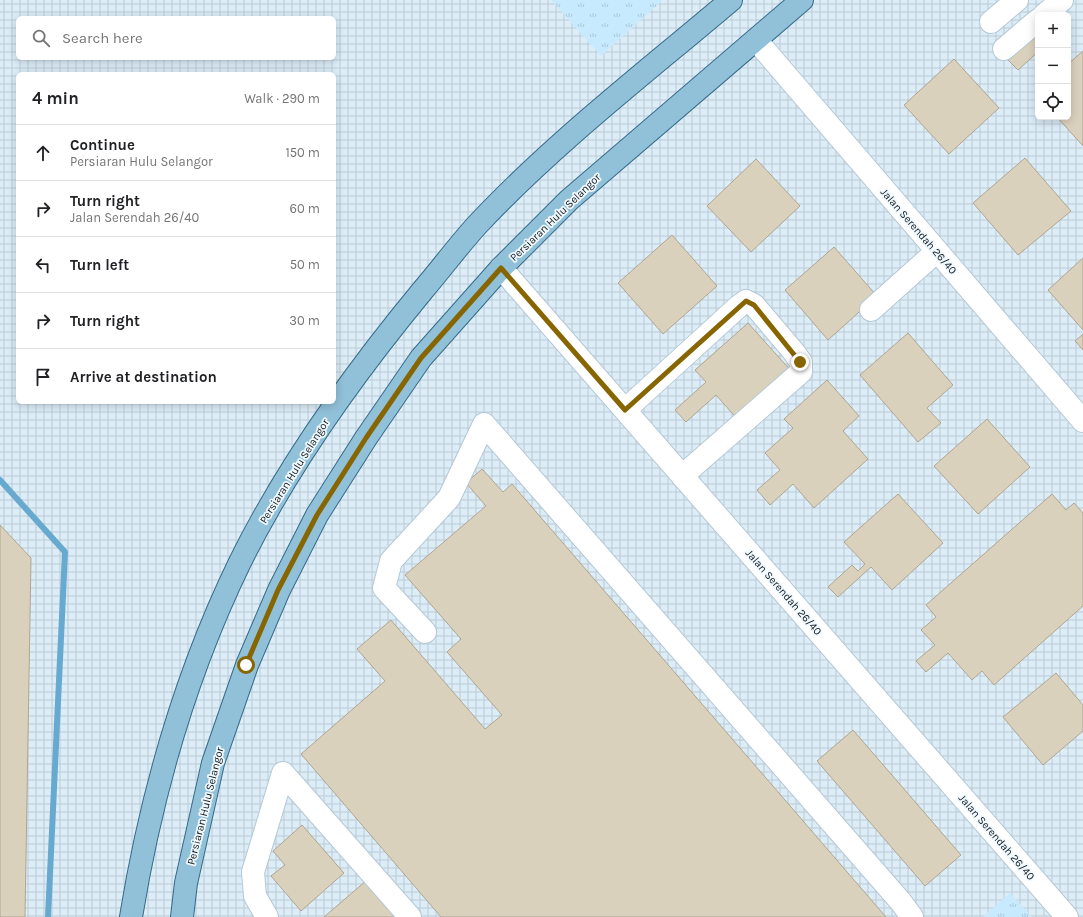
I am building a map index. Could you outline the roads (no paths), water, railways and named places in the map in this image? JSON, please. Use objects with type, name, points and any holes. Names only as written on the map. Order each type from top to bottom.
[{"type":"main road","name":"Persiaran Hulu Selangor","points":[[336,404],[387,334],[476,226],[544,159],[731,0]]},
{"type":"main road","name":"Persiaran Hulu Selangor","points":[[182,917],[186,883],[213,763],[246,665],[278,590],[317,515],[366,438],[416,364],[501,268],[568,200],[802,0]]},
{"type":"main road","name":"Persiaran Hulu Selangor","points":[[131,917],[140,863],[174,734],[202,649],[241,561],[284,484],[336,404]]},
{"type":"street","points":[[990,22],[1017,0]]},
{"type":"street","points":[[1048,12],[1062,0]]},
{"type":"street","points":[[1004,49],[1035,23]]},
{"type":"street","name":"Jalan Serendah 26/40","points":[[756,40],[1083,421]]},
{"type":"street","points":[[871,310],[936,251]]},
{"type":"street","name":"Jalan Serendah 26/40","points":[[501,268],[1067,917]]},
{"type":"street","points":[[625,410],[739,306],[746,301],[754,305],[793,351],[800,362],[801,372],[682,476]]},
{"type":"street","points":[[425,632],[384,588],[391,561],[449,498],[484,424],[896,896],[912,917]]},
{"type":"street","points":[[267,917],[255,896],[252,872],[283,773],[410,917]]},
{"type":"waterway","points":[[0,480],[65,552],[48,917]]}]
